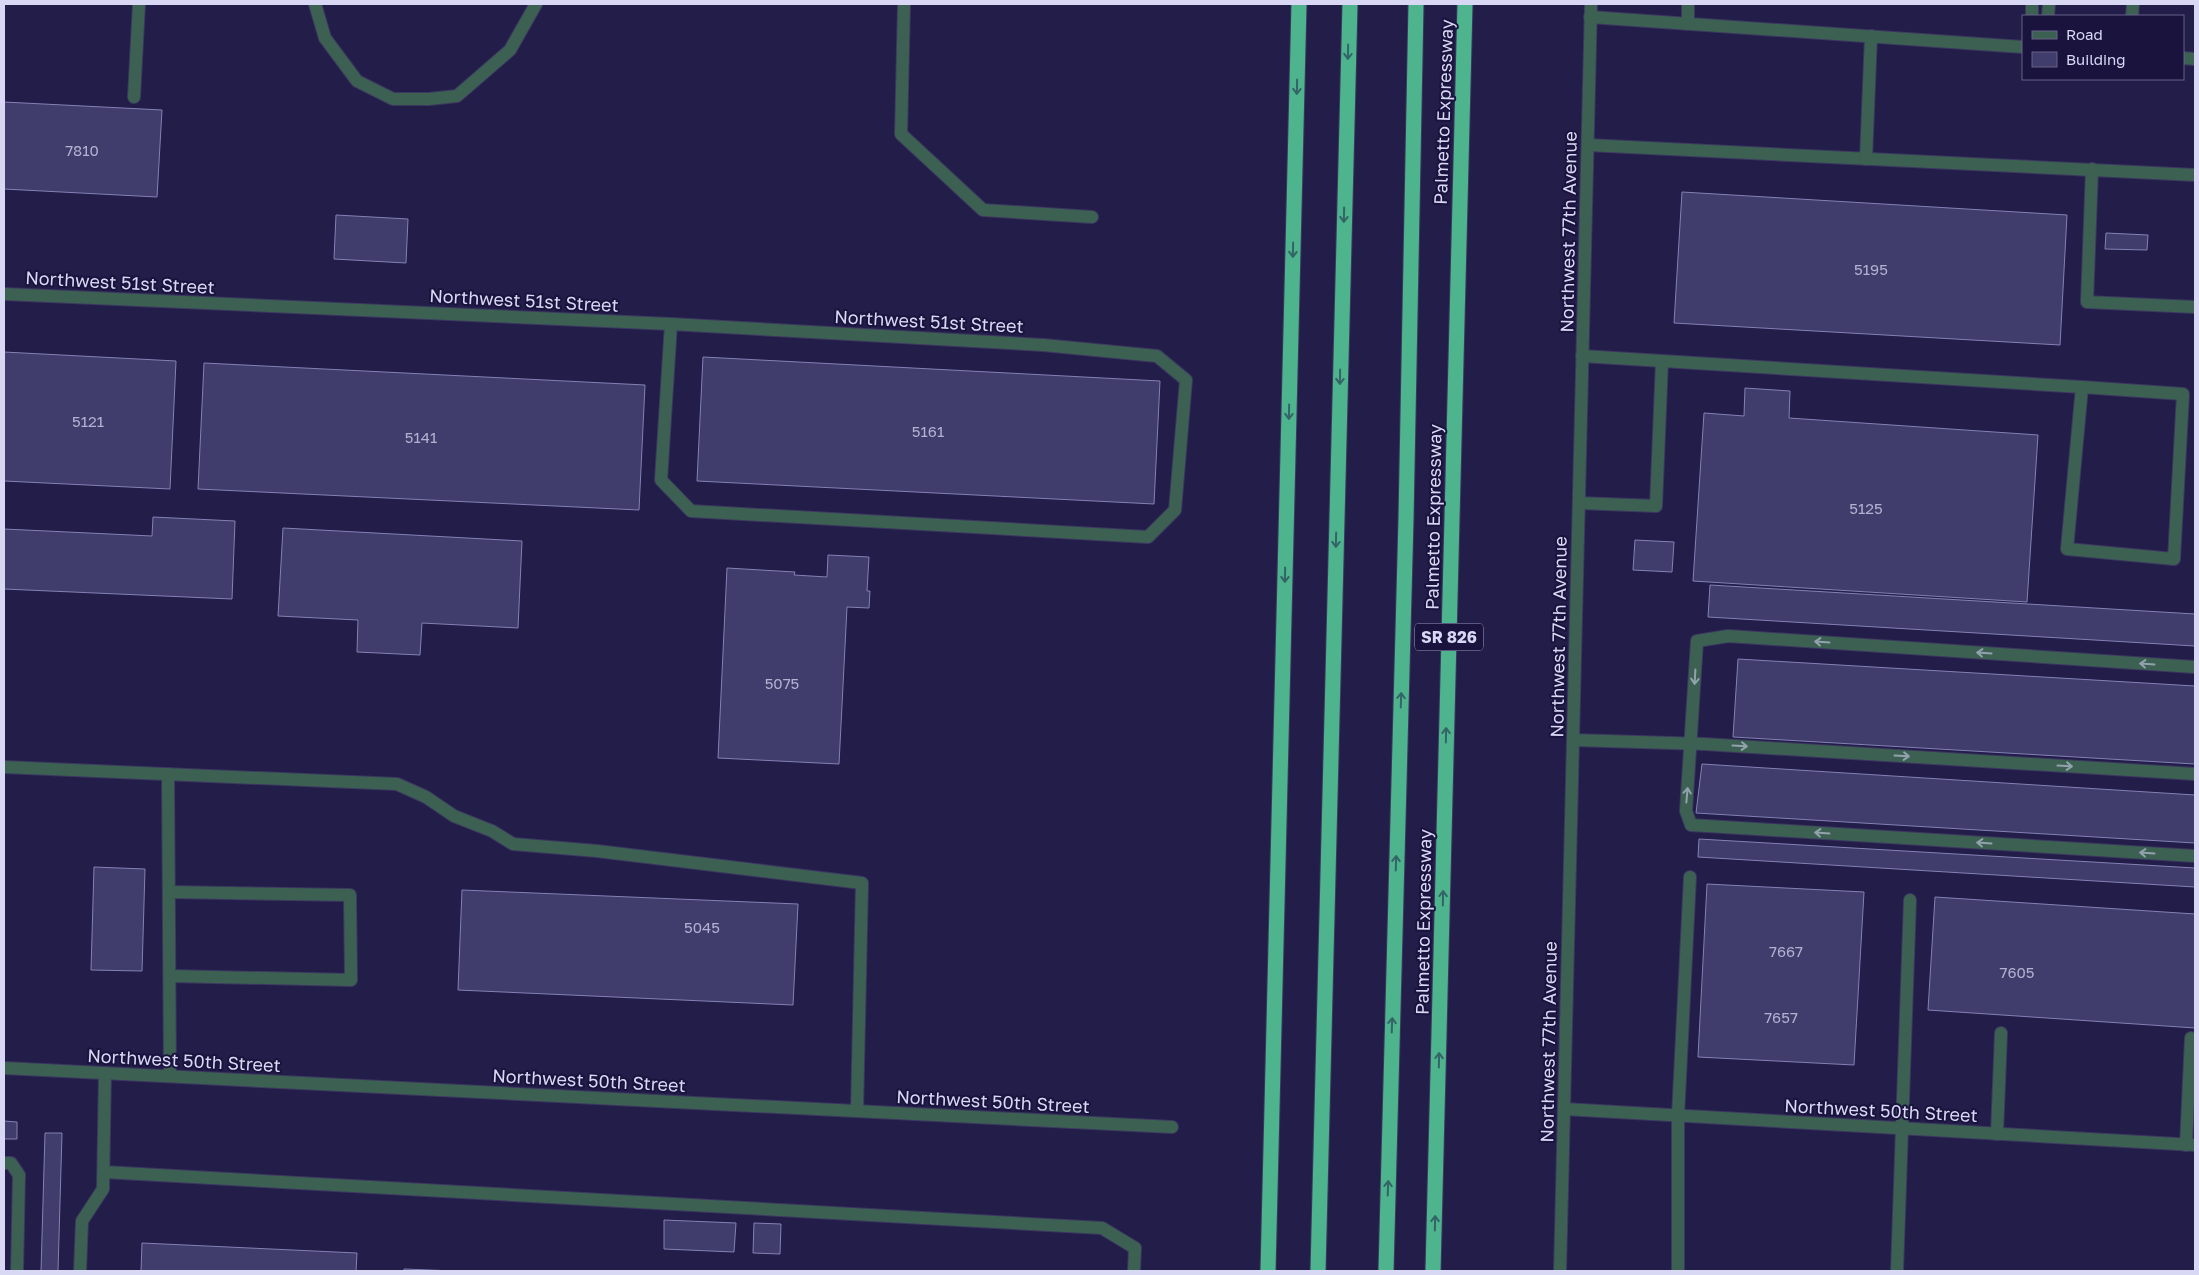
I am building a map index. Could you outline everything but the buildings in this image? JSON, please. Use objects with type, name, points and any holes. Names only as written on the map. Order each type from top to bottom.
[{"type":"highway","points":[[1268,1271],[1299,4]]},
{"type":"highway","points":[[1318,1271],[1350,4]]},
{"type":"highway","points":[[1386,1271],[1406,519],[1416,4]]},
{"type":"highway","name":"Palmetto Expressway","points":[[1433,1271],[1465,4]]},
{"type":"street","points":[[134,97],[139,4]]},
{"type":"street","points":[[315,4],[325,38],[357,81],[393,99],[429,99],[457,96],[510,50],[536,4]]},
{"type":"street","points":[[904,4],[902,134],[983,210],[1092,217]]},
{"type":"street","points":[[1688,4],[1688,24]]},
{"type":"street","points":[[1591,10],[1688,24],[2022,47]]},
{"type":"street","name":"Northwest 77th Avenue","points":[[1560,1271],[1591,10]]},
{"type":"street","points":[[1866,159],[1871,36]]},
{"type":"street","points":[[1588,145],[2195,175]]},
{"type":"street","points":[[2092,169],[2086,302],[2195,307]]},
{"type":"street","name":"Northwest 51st Street","points":[[4,294],[670,324],[1043,344],[1157,356],[1186,380],[1175,510],[1148,537],[691,511],[661,480],[670,324]]},
{"type":"street","points":[[1582,356],[2082,387],[2183,394],[2174,559],[2067,549],[2082,387]]},
{"type":"street","points":[[1579,503],[1656,506],[1662,361]]},
{"type":"street","points":[[2195,667],[1728,636],[1697,641],[1692,744],[1686,811],[1691,825],[2195,856]]},
{"type":"street","points":[[1573,740],[1692,744],[2195,774]]},
{"type":"street","points":[[4,767],[397,784],[426,798],[454,816],[492,832],[513,844],[597,851],[862,883],[857,1111]]},
{"type":"street","points":[[168,774],[170,1076]]},
{"type":"street","points":[[1678,1271],[1678,1116],[1690,876]]},
{"type":"street","points":[[170,892],[350,895],[350,980],[170,976]]},
{"type":"street","points":[[1898,1271],[1910,900]]},
{"type":"street","points":[[1997,1134],[2001,1033]]},
{"type":"street","points":[[2191,1038],[2191,1145]]},
{"type":"street","name":"Northwest 50th Street","points":[[4,1068],[1172,1127]]},
{"type":"street","points":[[80,1271],[82,1221],[103,1189],[105,1073]]},
{"type":"street","name":"Northwest 50th Street","points":[[1564,1109],[2191,1145]]},
{"type":"street","points":[[4,1163],[11,1163],[19,1175],[17,1271]]},
{"type":"street","points":[[104,1172],[1102,1228],[1135,1248],[1134,1271]]}]
